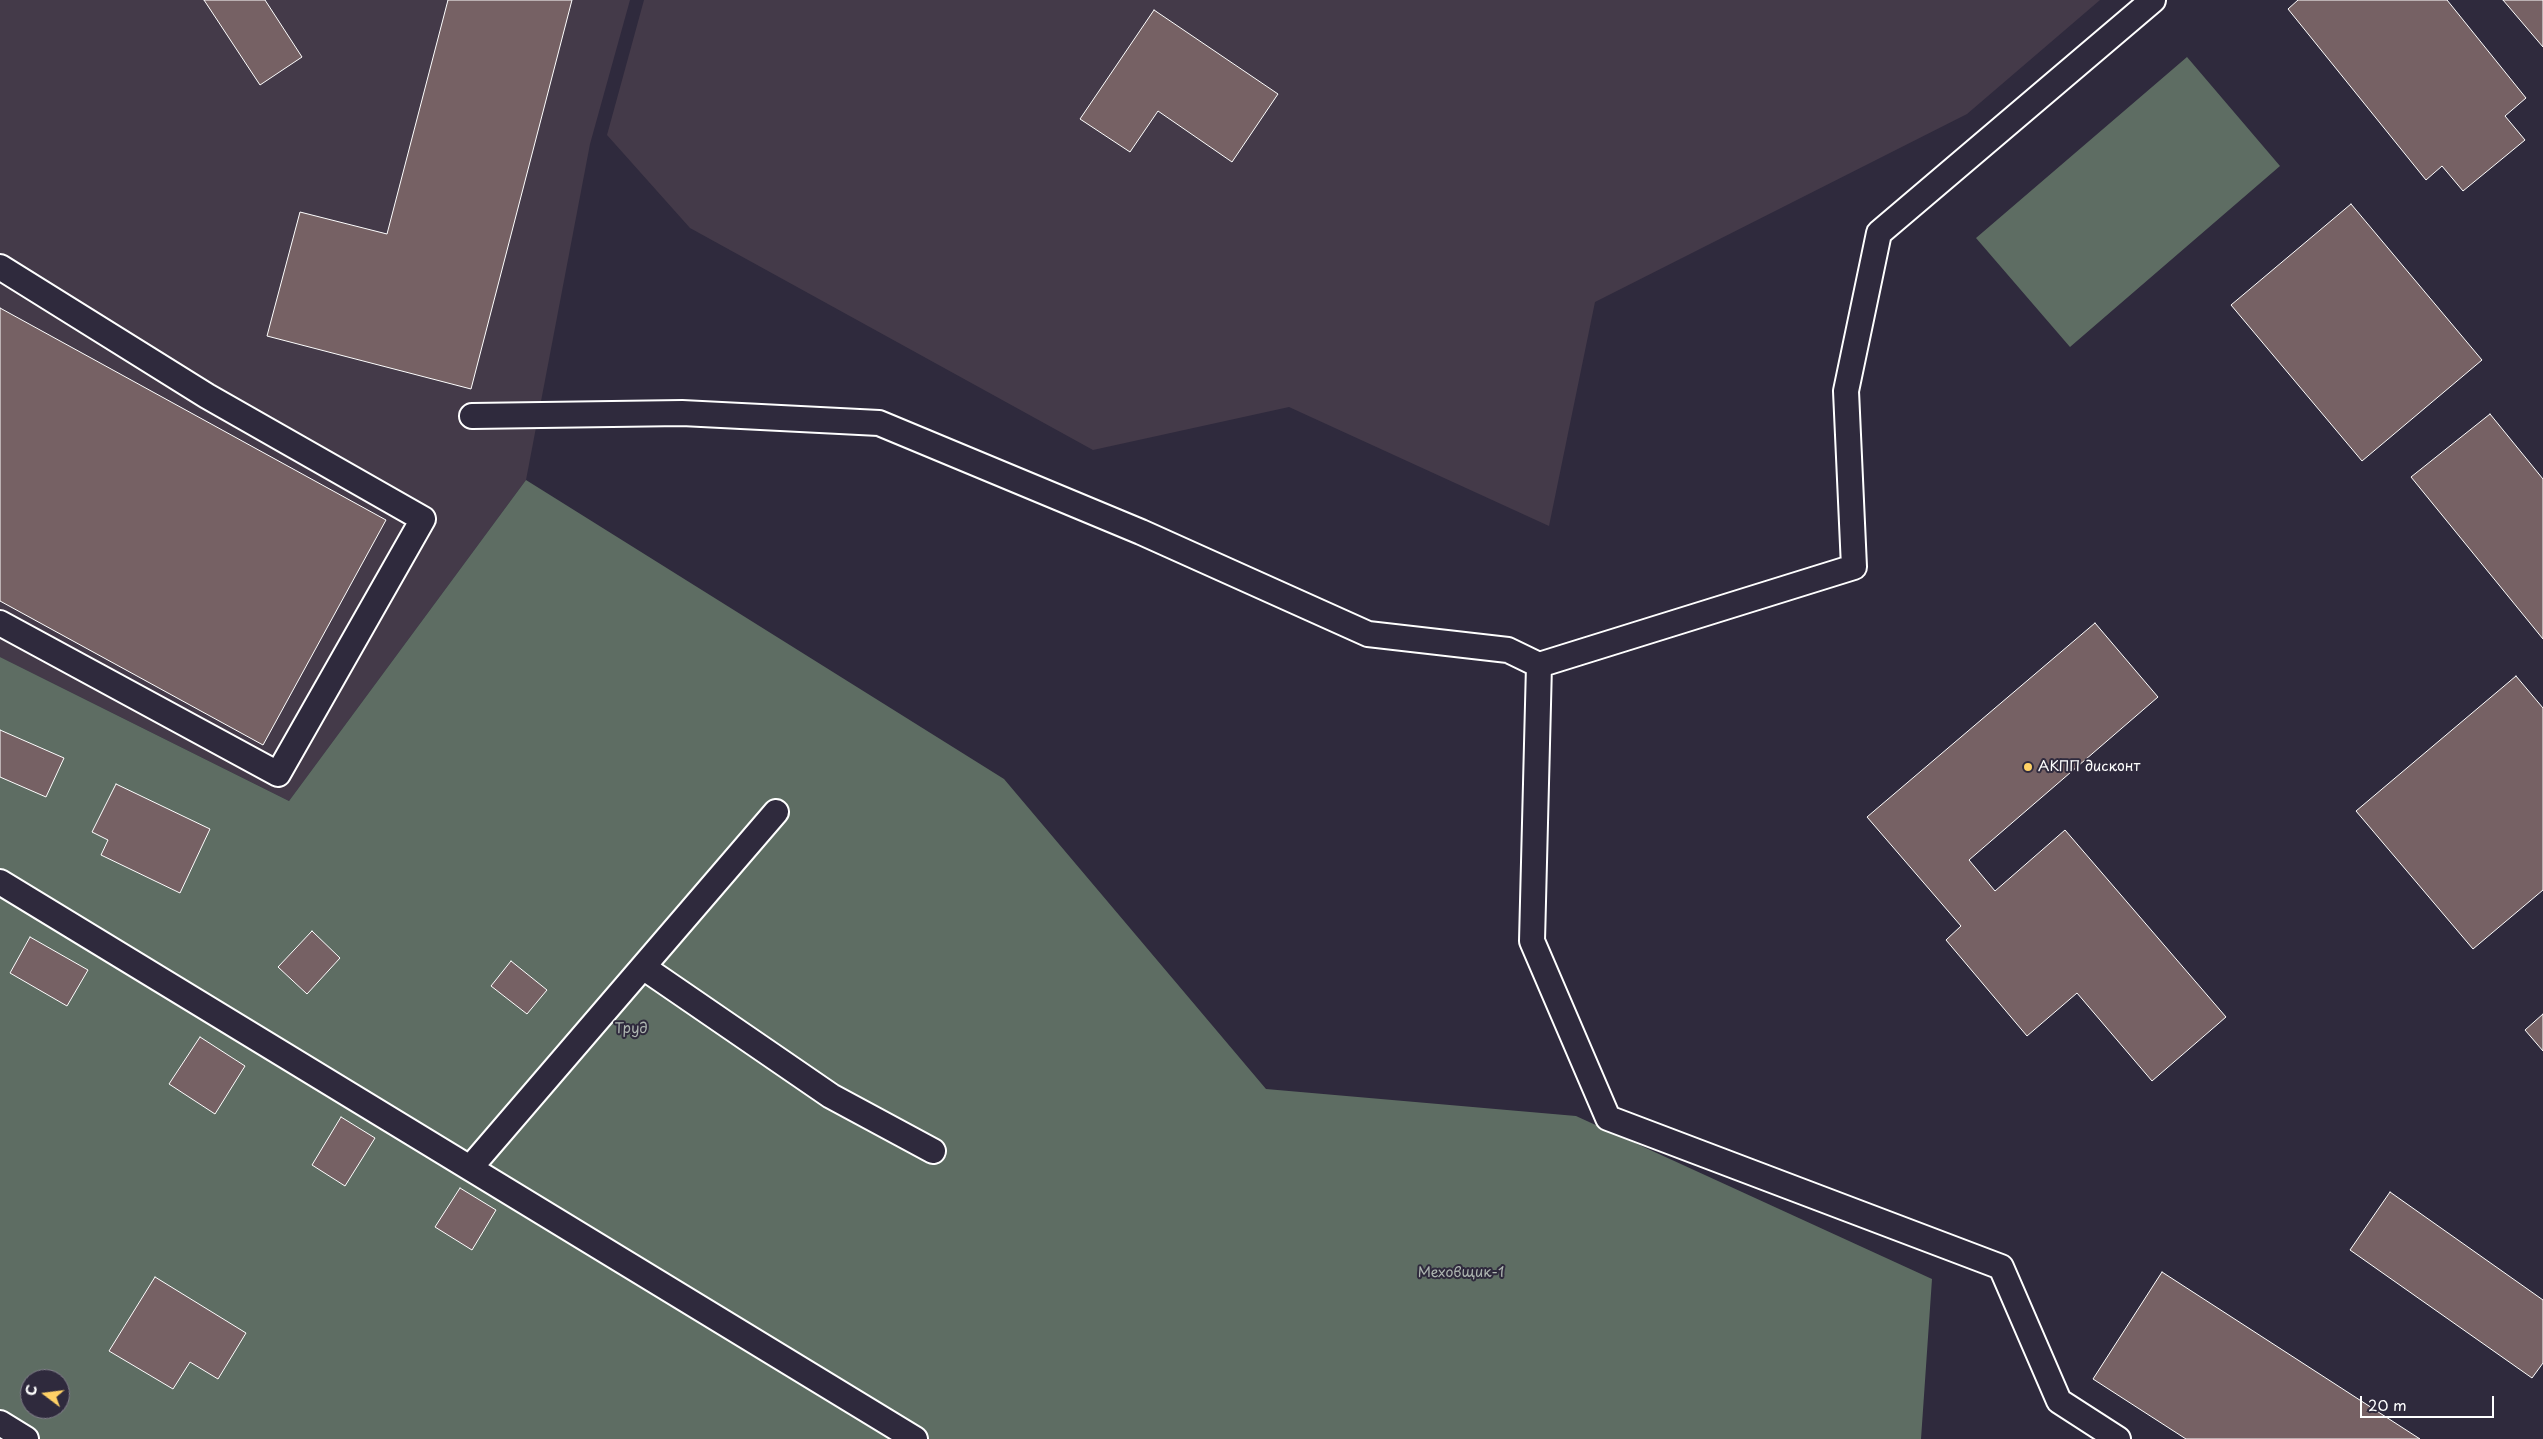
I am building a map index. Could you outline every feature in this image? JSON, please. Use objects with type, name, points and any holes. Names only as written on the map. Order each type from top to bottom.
[{"type":"lane","points":[[472,416],[682,413],[879,423],[1141,532],[1368,634],[1508,650],[1539,665],[1854,567],[1846,391],[1879,233],[2153,0]]},
{"type":"lane","points":[[0,267],[207,396],[423,519],[278,774],[0,623]]},
{"type":"lane","points":[[1539,665],[1532,941],[1608,1118],[2001,1267],[2059,1401],[2118,1439]]},
{"type":"lane","points":[[470,1168],[776,812]]},
{"type":"lane","points":[[0,882],[915,1439]]},
{"type":"lane","points":[[643,967],[831,1096],[933,1151]]},
{"type":"lane","points":[[0,1423],[26,1439]]},
{"type":"shaded area","points":[[0,0],[630,0],[590,144],[526,480],[289,801],[0,657]]},
{"type":"shaded area","points":[[644,0],[2100,0],[1967,114],[1595,302],[1549,526],[1289,407],[1093,450],[690,228],[607,135]]},
{"type":"green space","points":[[2187,57],[2280,166],[2070,347],[1976,238]]},
{"type":"green space","name":"Труд","points":[[526,480],[1004,779],[1266,1089],[1576,1116],[1932,1279],[1921,1439],[0,1439],[0,657],[289,801]]},
{"type":"building","points":[[204,0],[265,0],[302,57],[260,85]]},
{"type":"building","points":[[448,0],[572,0],[471,389],[267,336],[300,212],[387,234]]},
{"type":"building","points":[[2298,0],[2447,0],[2526,98],[2505,116],[2525,140],[2463,191],[2442,166],[2426,180],[2288,9]]},
{"type":"building","points":[[2503,0],[2543,0],[2543,47]]},
{"type":"building","points":[[1154,10],[1278,94],[1232,162],[1158,111],[1130,152],[1080,119]]},
{"type":"building","points":[[2351,204],[2482,360],[2362,461],[2231,305]]},
{"type":"building","points":[[0,308],[386,520],[263,745],[0,601]]},
{"type":"building","points":[[2490,414],[2543,479],[2543,639],[2411,477]]},
{"type":"building","points":[[2095,623],[2158,697],[1969,860],[1995,891],[2065,830],[2226,1017],[2152,1081],[2077,993],[2027,1036],[1946,940],[1961,926],[1867,817]]},
{"type":"building","points":[[2516,676],[2543,708],[2543,890],[2473,949],[2356,811]]},
{"type":"building","points":[[0,730],[64,758],[46,797],[0,777]]},
{"type":"building","points":[[116,784],[210,829],[180,893],[101,855],[108,840],[92,832]]},
{"type":"building","points":[[312,931],[340,958],[307,994],[278,967]]},
{"type":"building","points":[[30,937],[88,970],[67,1006],[10,973]]},
{"type":"building","points":[[511,961],[547,990],[527,1014],[491,986]]},
{"type":"building","points":[[2543,1014],[2543,1051],[2525,1030]]},
{"type":"building","points":[[200,1037],[245,1066],[215,1114],[169,1084]]},
{"type":"building","points":[[341,1117],[375,1138],[345,1186],[312,1165]]},
{"type":"building","points":[[460,1188],[496,1210],[472,1250],[435,1227]]},
{"type":"building","points":[[2390,1192],[2543,1300],[2543,1363],[2532,1378],[2350,1250]]},
{"type":"building","points":[[2162,1272],[2420,1439],[2186,1439],[2093,1379]]},
{"type":"building","points":[[155,1277],[246,1333],[218,1379],[190,1362],[173,1389],[109,1351]]},
{"type":"place","name":"АКПП дисконт","points":[[2028,767]]},
{"type":"park label","name":"Меховщик-1","points":[[1461,1273]]}]
